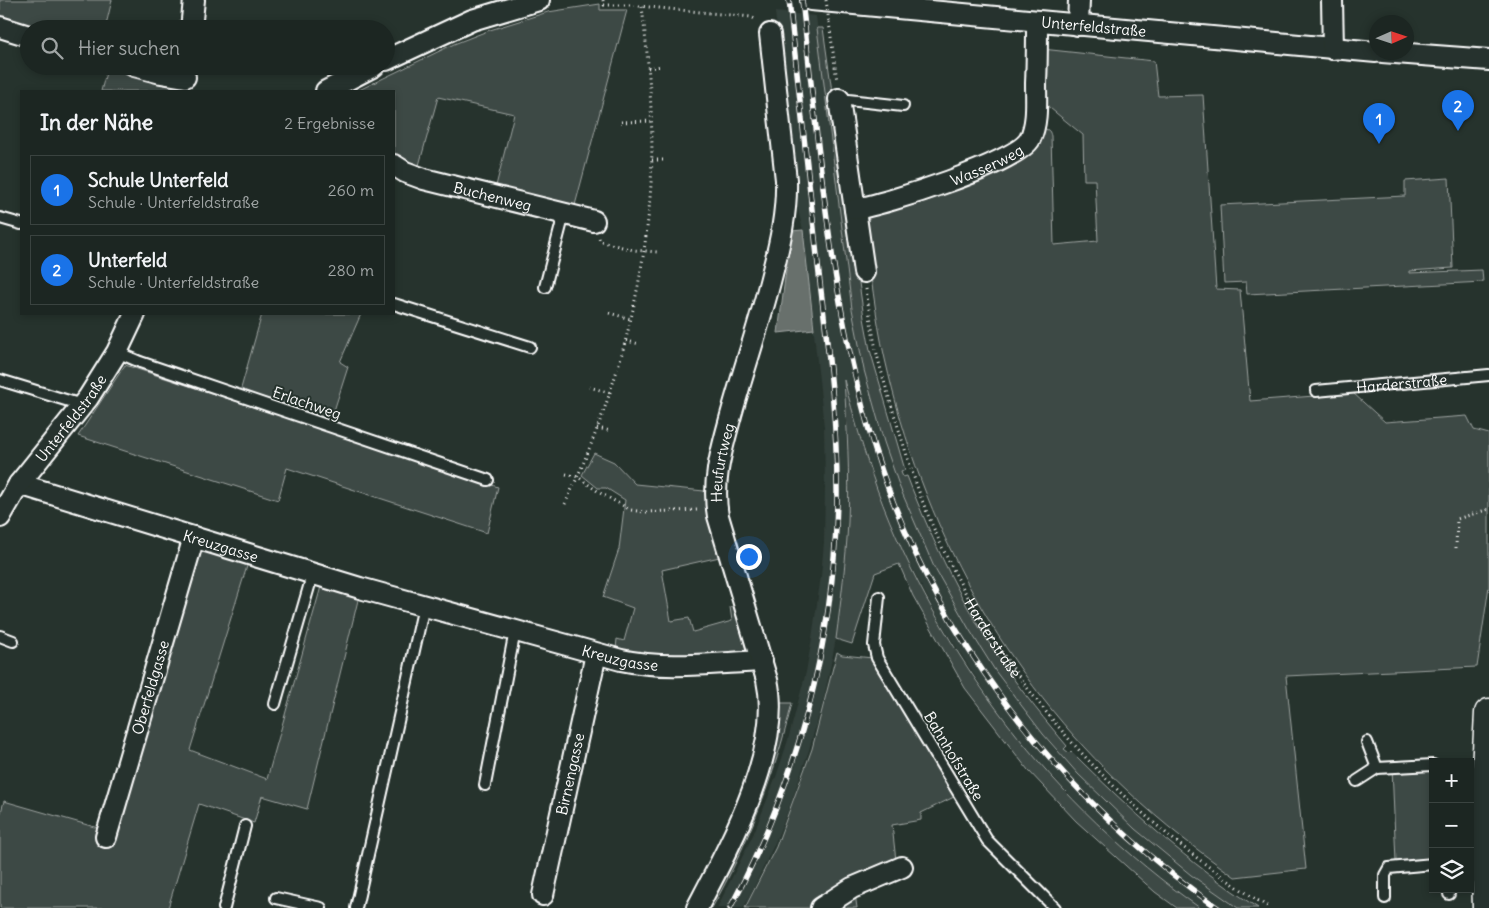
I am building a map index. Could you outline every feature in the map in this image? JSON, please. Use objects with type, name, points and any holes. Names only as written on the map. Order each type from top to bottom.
[{"type":"main road","points":[[1487,908],[1479,862],[1489,713]]},
{"type":"street","points":[[192,20],[194,0]]},
{"type":"street","name":"Unterfeldstraße","points":[[811,0],[1369,52]]},
{"type":"street","points":[[1078,25],[1079,0]]},
{"type":"street","points":[[1332,0],[1333,49]]},
{"type":"street","points":[[395,56],[472,20],[528,1]]},
{"type":"street","name":"Wasserweg","points":[[855,209],[872,206],[923,190],[996,163],[1029,142],[1034,127],[1036,109],[1038,22]]},
{"type":"street","points":[[0,27],[20,33]]},
{"type":"street","name":"Heufurtweg","points":[[697,908],[738,825],[762,758],[770,723],[770,693],[762,661],[716,508],[717,472],[733,409],[764,305],[779,244],[786,203],[786,180],[770,34]]},
{"type":"street","points":[[1414,54],[1489,60]]},
{"type":"street","points":[[171,75],[186,78]]},
{"type":"street","points":[[328,90],[357,75]]},
{"type":"street","points":[[839,99],[864,272]]},
{"type":"street","name":"Buchenweg","points":[[395,166],[405,172],[424,179],[594,221]]},
{"type":"street","name":"Unterfeldstraße","points":[[0,517],[19,484],[82,405],[117,352],[135,315]]},
{"type":"street","name":"Kreuzgasse","points":[[19,484],[313,574],[596,654],[636,663],[659,665],[762,661]]},
{"type":"street","name":"Oberfeldgasse","points":[[106,837],[194,537]]},
{"type":"street","name":"Birnengasse","points":[[543,895],[596,654]]},
{"type":"street","points":[[821,908],[852,888],[902,868]]},
{"type":"lane","points":[[839,99],[903,106]]},
{"type":"lane","points":[[545,287],[564,214]]},
{"type":"lane","points":[[0,218],[20,224]]},
{"type":"lane","points":[[395,304],[530,347]]},
{"type":"lane","name":"Erlachweg","points":[[117,352],[149,366],[488,480]]},
{"type":"lane","name":"Harderstraße","points":[[1316,391],[1489,375]]},
{"type":"lane","points":[[0,380],[82,405]]},
{"type":"lane","points":[[276,704],[313,574]]},
{"type":"lane","name":"Bahnhofstraße","points":[[879,597],[874,646],[877,658],[988,840],[1055,908]]},
{"type":"lane","points":[[356,908],[424,606]]},
{"type":"lane","points":[[485,785],[515,631]]},
{"type":"lane","points":[[0,636],[13,641]]},
{"type":"lane","points":[[1367,742],[1377,768]]},
{"type":"lane","points":[[1357,781],[1377,768],[1429,765]]},
{"type":"lane","points":[[224,908],[245,826]]},
{"type":"lane","points":[[1385,898],[1385,875],[1389,868],[1429,864]]},
{"type":"lane","points":[[276,898],[321,908]]},
{"type":"path","points":[[603,0],[604,5],[751,17],[764,24],[770,34]]},
{"type":"path","points":[[826,0],[839,99]]},
{"type":"path","points":[[565,504],[611,393],[632,319],[644,251],[649,212],[652,160],[648,68],[642,7]]},
{"type":"path","points":[[648,68],[662,66]]},
{"type":"path","points":[[621,122],[651,121]]},
{"type":"path","points":[[652,160],[666,160]]},
{"type":"path","points":[[594,221],[600,241],[644,251],[658,252]]},
{"type":"path","name":"Harderstraße","points":[[864,272],[883,379],[913,474],[937,534],[990,634],[1021,679],[1065,735],[1121,793],[1203,862],[1270,908]]},
{"type":"path","points":[[609,313],[632,319]]},
{"type":"path","points":[[626,341],[640,344]]},
{"type":"path","points":[[589,387],[611,393]]},
{"type":"path","points":[[598,428],[611,431]]},
{"type":"path","points":[[566,474],[578,476],[600,493],[631,510],[644,512],[716,508]]},
{"type":"path","points":[[1456,548],[1457,519],[1489,509]]},
{"type":"shaded area","points":[[0,0],[112,0],[107,20],[20,20],[20,26],[0,20]]},
{"type":"shaded area","points":[[600,4],[600,10],[627,10],[574,209],[495,190],[514,114],[438,97],[418,169],[395,158],[395,90],[359,90],[390,75],[395,75],[395,73],[454,44],[490,30],[548,12]]},
{"type":"shaded area","points":[[775,12],[816,16],[852,309],[864,370],[884,442],[900,488],[934,567],[996,672],[1054,748],[1096,792],[1146,839],[1191,875],[1238,908],[1200,908],[1151,871],[1108,834],[1070,795],[1030,752],[991,701],[941,623],[900,545],[877,488],[844,383],[849,490],[846,556],[836,639],[824,698],[789,809],[750,896],[743,908],[717,908],[753,835],[776,777],[788,740],[806,672],[821,576],[824,542],[824,427],[803,230],[798,210]]},
{"type":"shaded area","points":[[817,28],[823,28],[870,350],[905,470],[901,472],[903,477],[907,476],[950,575],[991,646],[1028,698],[1067,746],[1064,749],[1069,753],[1071,751],[1160,835],[1208,873],[1258,908],[1238,908],[1191,875],[1135,829],[1078,774],[1043,734],[996,672],[934,567],[900,488],[884,442],[864,370],[852,309]]},
{"type":"shaded area","points":[[1042,49],[1154,61],[1158,96],[1203,95],[1216,289],[1240,290],[1250,401],[1353,393],[1385,422],[1467,416],[1474,430],[1489,434],[1489,586],[1477,667],[1286,676],[1306,869],[1235,877],[1154,815],[1084,747],[1043,699],[1006,648],[974,594],[945,538],[921,480],[901,421],[878,327],[864,228],[866,217],[1046,129],[1051,136],[1054,245],[1098,241],[1095,180],[1084,180],[1083,135],[1045,104]]},
{"type":"shaded area","points":[[105,75],[135,75],[177,84],[176,90],[101,90]]},
{"type":"shaded area","points":[[1449,178],[1453,268],[1409,271],[1409,273],[1482,270],[1483,282],[1247,294],[1246,282],[1224,283],[1220,205],[1405,196],[1405,181]]},
{"type":"shaded area","points":[[803,230],[814,329],[778,333],[791,231]]},
{"type":"shaded area","points":[[262,315],[361,315],[340,362],[348,367],[331,420],[240,392]]},
{"type":"shaded area","points":[[125,365],[498,487],[487,533],[287,468],[278,500],[78,436]]},
{"type":"shaded area","points":[[844,380],[872,475],[903,551],[933,611],[968,668],[1007,723],[1050,775],[1097,823],[1147,868],[1200,908],[1177,908],[1155,892],[1076,821],[1028,770],[965,688],[913,596],[899,564],[875,573],[852,644],[836,639],[845,566],[849,504]]},
{"type":"shaded area","points":[[594,453],[614,462],[635,484],[704,491],[724,556],[662,570],[671,621],[689,618],[693,632],[732,621],[730,607],[740,605],[755,654],[661,660],[616,649],[617,639],[624,641],[633,608],[603,597],[619,549],[625,500],[606,488],[598,488],[582,475]]},
{"type":"shaded area","points":[[197,545],[248,563],[190,750],[267,779],[322,583],[359,596],[307,809],[262,796],[254,823],[199,804],[168,908],[0,908],[0,816],[4,801],[112,832]]},
{"type":"shaded area","points":[[837,652],[842,655],[873,658],[956,796],[921,813],[921,820],[892,825],[896,861],[853,879],[857,908],[745,908],[776,847],[812,749]]},
{"type":"shaded area","points":[[776,703],[792,703],[769,783],[749,834],[725,884],[712,908],[705,908]]},
{"type":"shaded area","points":[[1392,767],[1429,768],[1429,858],[1396,862]]},
{"type":"railway","points":[[730,908],[775,812],[793,762],[808,711],[828,607],[834,554],[837,501],[834,416],[789,0]]},
{"type":"railway","points":[[802,0],[826,213],[843,319],[867,423],[891,495],[921,565],[958,632],[1000,696],[1048,755],[1100,811],[1157,862],[1218,908]]},
{"type":"place","name":"Unterfeld","points":[[1458,131]]},
{"type":"place","name":"Schule Unterfeld","points":[[1379,144]]}]
